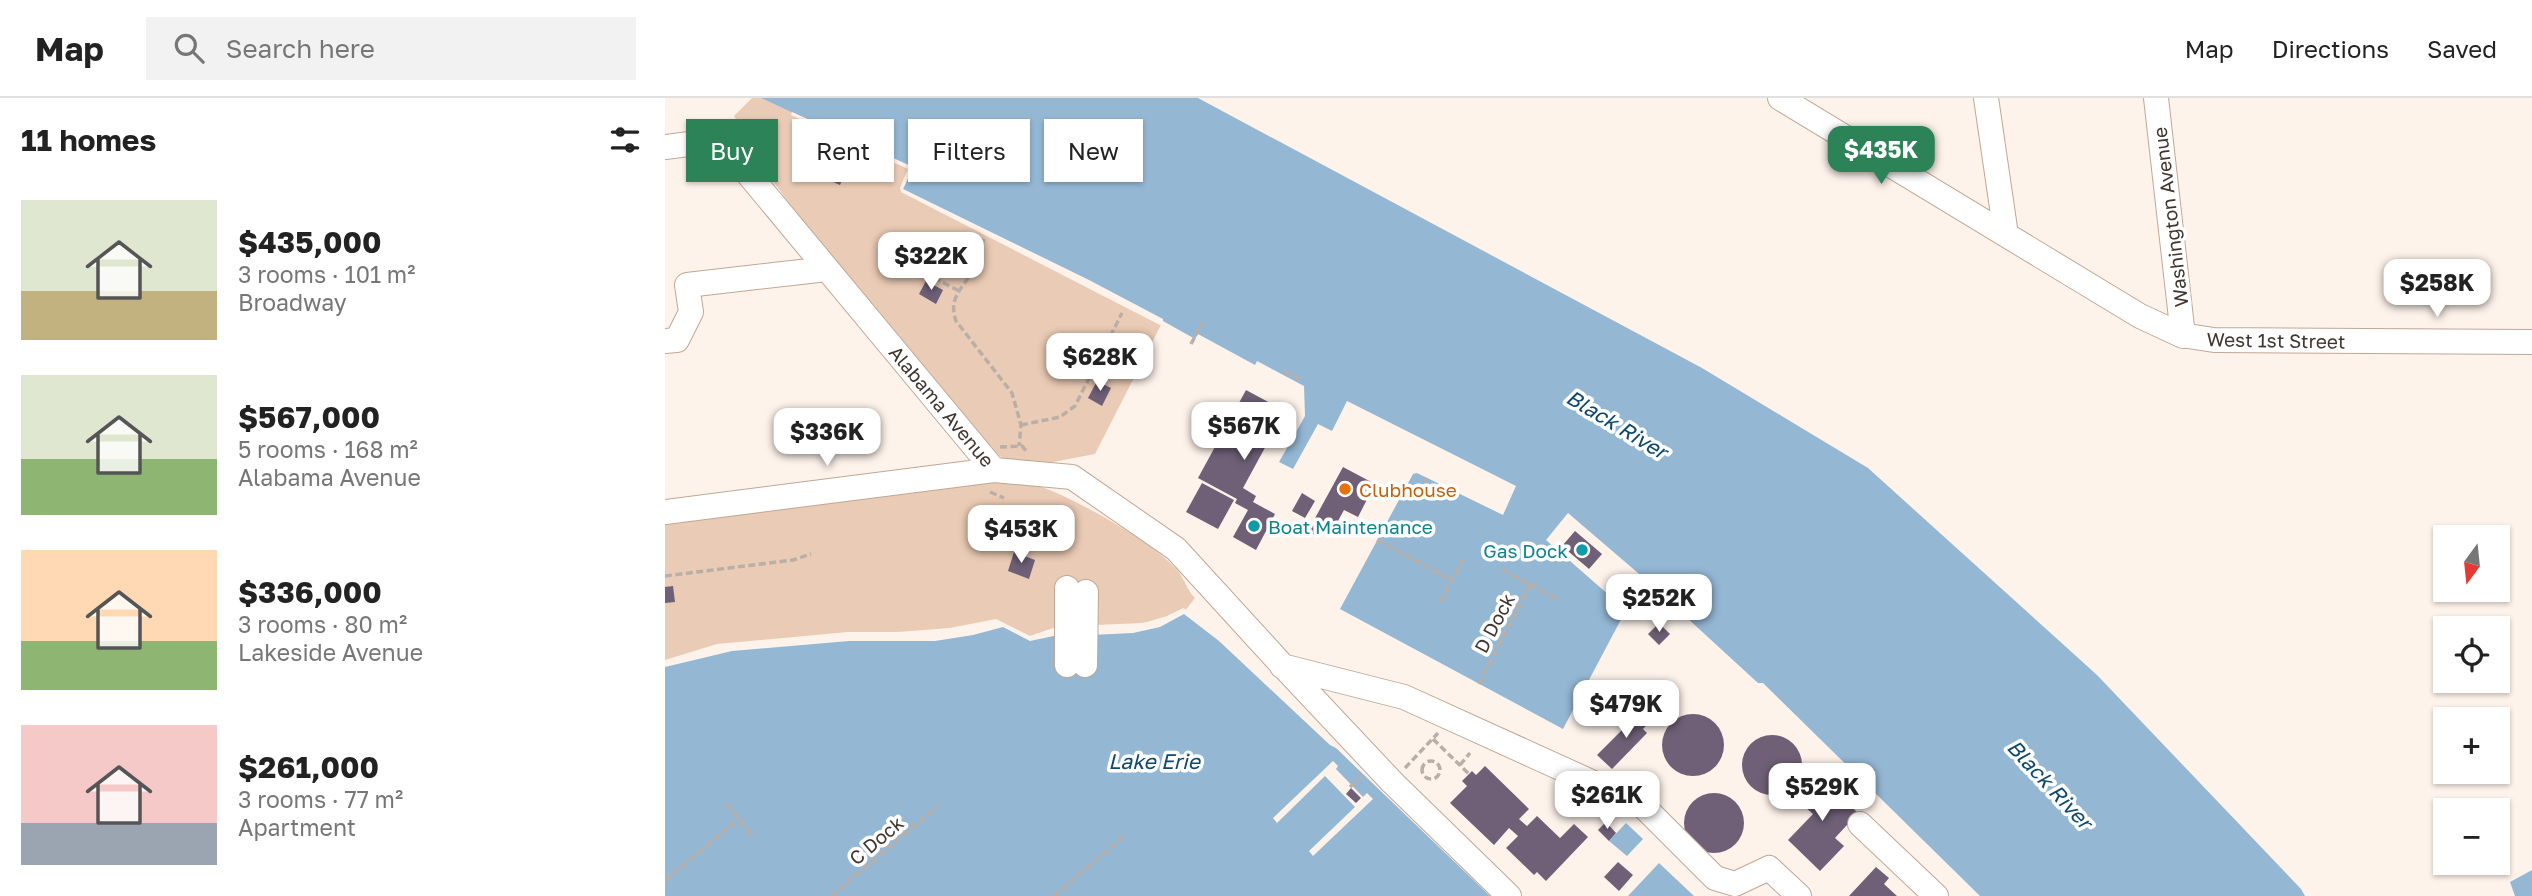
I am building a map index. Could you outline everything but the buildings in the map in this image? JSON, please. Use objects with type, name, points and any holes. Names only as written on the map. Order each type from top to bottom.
[{"type":"street","name":"West 1st Street","points":[[1780,98],[2140,316],[2183,336],[2214,340],[2532,342]]},
{"type":"street","points":[[1986,98],[2006,235]]},
{"type":"street","name":"Washington Avenue","points":[[2156,98],[2183,336]]},
{"type":"street","name":"Alabama Avenue","points":[[665,147],[720,140],[827,269],[991,480],[1072,477],[1176,550],[1392,782],[1509,896]]},
{"type":"street","points":[[665,341],[677,340],[691,312],[687,285],[827,269]]},
{"type":"street","points":[[665,512],[991,480]]},
{"type":"street","points":[[1076,665],[1077,590]]},
{"type":"street","points":[[1282,665],[1404,697],[1642,805],[1715,878],[1735,884],[1769,868],[1799,896]]},
{"type":"street","points":[[1860,824],[1935,896]]},
{"type":"path","points":[[984,239],[974,269],[953,302],[957,321],[1012,393],[1021,425],[1019,446]]},
{"type":"path","points":[[906,263],[959,291]]},
{"type":"path","points":[[1021,425],[1060,417],[1075,406],[1122,313]]},
{"type":"path","points":[[1191,344],[1203,322]]},
{"type":"path","points":[[1284,371],[1299,379]]},
{"type":"path","points":[[1414,501],[1427,478]]},
{"type":"path","points":[[991,480],[1004,498]]},
{"type":"path","points":[[1377,540],[1452,580]]},
{"type":"path","points":[[665,576],[793,560],[811,554]]},
{"type":"path","points":[[1440,602],[1463,560]]},
{"type":"path","points":[[1503,570],[1557,599]]},
{"type":"path","name":"D Dock","points":[[1479,684],[1531,584]]},
{"type":"path","points":[[1392,782],[1451,719]]},
{"type":"path","points":[[1433,738],[1469,774]]},
{"type":"path","points":[[1459,765],[1471,753]]},
{"type":"path","points":[[1417,756],[1425,764]]},
{"type":"path","points":[[1430,761],[1438,763],[1439,775],[1435,778],[1426,777],[1422,769],[1425,764],[1430,761]]},
{"type":"path","points":[[727,804],[754,838]]},
{"type":"path","name":"C Dock","points":[[831,896],[939,805]]},
{"type":"path","points":[[665,880],[739,819]]},
{"type":"path","points":[[1054,896],[1123,837]]},
{"type":"shaded area","points":[[752,98],[761,98],[808,119],[792,119],[792,182],[894,182],[894,159],[908,168],[908,182],[932,182],[1163,321],[1095,454],[1048,463],[1009,462],[995,453],[802,221],[774,182],[778,182],[778,119],[736,119],[734,116]]},
{"type":"shaded area","points":[[986,482],[1029,483],[1085,507],[1130,533],[1166,560],[1178,571],[1195,598],[1185,611],[1168,619],[1030,639],[665,664],[665,523]]},
{"type":"water","name":"Black River","points":[[761,98],[1198,98],[1702,368],[1868,468],[2097,675],[2305,896],[1980,896],[1763,683],[1758,683],[1568,513],[1546,540],[1626,610],[1563,729],[1340,609],[1413,474],[1417,473],[1503,515],[1516,486],[1347,401],[1332,431],[1318,424],[1293,469],[1279,462],[1305,416],[1304,386],[1257,361],[1255,365],[1198,334],[1195,339],[903,189],[908,178],[908,182],[1030,182],[1030,119],[908,119],[908,166],[894,159],[894,119],[807,119]]},
{"type":"water","name":"Lake Erie","points":[[1185,611],[1209,626],[1490,896],[665,896],[665,664],[717,647],[898,635],[996,623],[1030,639],[1062,628],[1144,626]]},
{"type":"water","points":[[1626,823],[1643,839],[1627,856],[1609,841]]},
{"type":"water","points":[[1659,863],[1694,896],[1628,896]]},
{"type":"water","points":[[2532,870],[2532,896],[2515,896],[2510,882]]},
{"type":"pier","points":[[792,112],[807,119],[800,119],[791,115]]},
{"type":"pier","points":[[894,158],[908,165],[908,169],[894,163]]},
{"type":"pier","points":[[908,169],[908,178],[903,189],[1089,280],[1195,339],[1193,342],[901,192],[900,188]]},
{"type":"pier","points":[[1183,608],[1211,623],[1340,750],[1330,745],[1219,641],[1184,614],[1160,627],[1133,633],[1091,635],[1095,625],[1144,623]]},
{"type":"pier","points":[[996,619],[1030,636],[1059,626],[1063,634],[1030,641],[1003,627],[935,641],[849,641],[732,651],[665,667],[665,660],[717,644],[848,632],[950,628]]},
{"type":"pier","points":[[1333,761],[1338,766],[1336,769],[1363,797],[1367,793],[1373,799],[1313,856],[1309,851],[1355,807],[1325,776],[1277,823],[1273,818]]},
{"type":"place","name":"Clubhouse","points":[[1345,489]]},
{"type":"place","name":"Boat Maintenance","points":[[1254,526]]},
{"type":"place","name":"Gas Dock","points":[[1582,550]]}]
